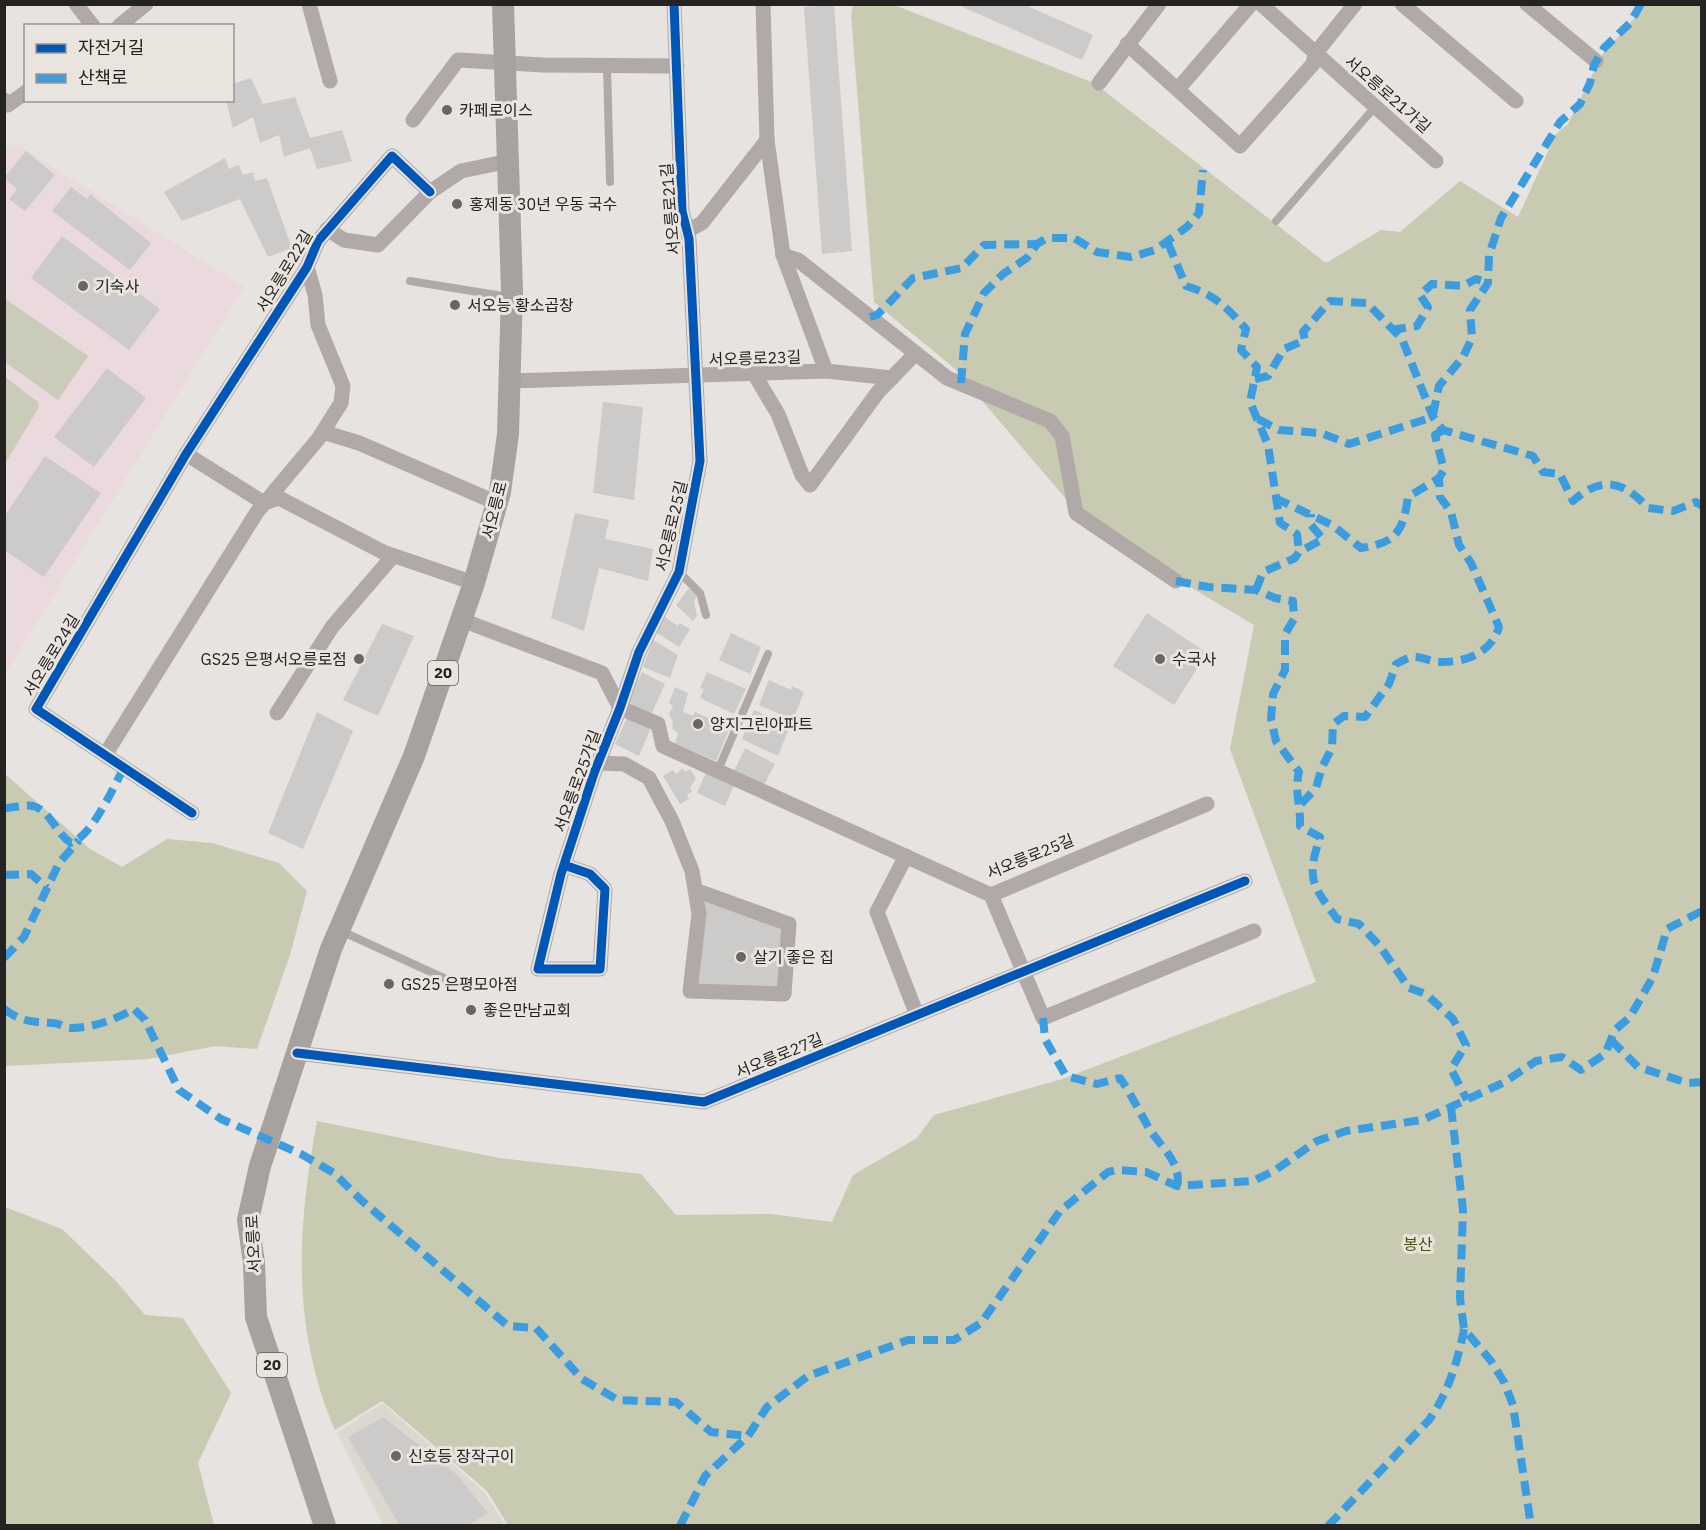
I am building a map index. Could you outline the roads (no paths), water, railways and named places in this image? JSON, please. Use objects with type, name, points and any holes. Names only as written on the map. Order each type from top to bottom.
[{"type":"main road","name":"서오릉로","points":[[326,1526],[256,1317],[254,1263],[248,1220],[260,1166],[297,1053],[340,930],[414,756],[462,620],[497,503],[508,434],[512,297],[503,4]]},
{"type":"street","points":[[76,4],[91,24]]},
{"type":"street","points":[[121,24],[146,4]]},
{"type":"street","points":[[309,4],[330,81]]},
{"type":"street","name":"서오릉로21길","points":[[674,4],[682,212],[687,231],[695,375]]},
{"type":"street","points":[[687,231],[702,223],[767,140],[763,4]]},
{"type":"street","points":[[1099,83],[1159,4]]},
{"type":"street","points":[[1178,89],[1251,4]]},
{"type":"street","name":"서오릉로21가길","points":[[1260,4],[1436,161]]},
{"type":"street","points":[[1127,44],[1240,146],[1313,64],[1315,54],[1355,4]]},
{"type":"street","points":[[1402,4],[1516,101]]},
{"type":"street","points":[[1527,4],[1596,62]]},
{"type":"street","points":[[413,120],[458,60],[677,66]]},
{"type":"street","points":[[4,100],[8,105],[24,93]]},
{"type":"street","name":"서오릉로23길","points":[[767,140],[783,255],[826,371]]},
{"type":"street","name":"서오릉로22길","points":[[186,454],[306,267],[318,241],[392,156],[430,192]]},
{"type":"street","points":[[327,229],[344,240],[378,245],[430,192],[461,171],[509,161]]},
{"type":"street","points":[[783,255],[798,260],[947,378],[1050,421],[1062,436],[1076,513],[1176,580]]},
{"type":"street","name":"서오릉로22길","points":[[264,503],[323,432],[341,403],[343,386],[318,325],[315,295],[306,267]]},
{"type":"street","name":"서오릉로23길","points":[[753,372],[778,414],[802,475],[810,485],[878,392],[916,354]]},
{"type":"street","name":"서오릉로23길","points":[[510,381],[826,371],[892,378]]},
{"type":"street","name":"서오릉로25길","points":[[695,375],[699,402],[700,461],[679,572],[639,652],[621,708],[658,724],[663,746],[990,895],[1207,804]]},
{"type":"street","points":[[323,432],[359,443],[497,503]]},
{"type":"street","points":[[186,454],[264,503]]},
{"type":"street","name":"서오릉로24길","points":[[186,454],[36,709],[192,813]]},
{"type":"street","points":[[105,755],[264,503],[279,498],[393,556],[474,583]]},
{"type":"street","points":[[277,713],[332,627],[393,556]]},
{"type":"street","points":[[462,620],[602,673],[621,708]]},
{"type":"street","name":"서오릉로25가길","points":[[564,865],[590,874],[605,889],[600,969],[537,969],[564,865],[598,763],[621,708]]},
{"type":"street","name":"서오릉로25가길","points":[[598,763],[624,764],[649,778],[688,861],[699,914],[690,991],[784,993],[789,924],[695,890]]},
{"type":"street","points":[[906,856],[877,912],[917,1015]]},
{"type":"street","name":"서오릉로27길","points":[[297,1053],[704,1102],[1245,881]]},
{"type":"street","points":[[990,895],[1043,1018],[1254,931]]},
{"type":"lane","points":[[607,65],[610,182]]},
{"type":"lane","points":[[1276,221],[1376,107]]},
{"type":"lane","points":[[410,281],[512,297]]},
{"type":"lane","points":[[679,572],[700,593],[706,615]]},
{"type":"lane","points":[[718,770],[768,654]]},
{"type":"lane","points":[[340,930],[457,984]]},
{"type":"place","name":"카페로이스","points":[[447,110]]},
{"type":"place","name":"홍제동 30년 우동 국수","points":[[457,204]]},
{"type":"place","name":"기숙사","points":[[83,286]]},
{"type":"place","name":"서오능 황소곱창","points":[[455,305]]},
{"type":"place","name":"GS25 은평서오릉로점","points":[[359,659]]},
{"type":"place","name":"수국사","points":[[1160,659]]},
{"type":"place","name":"양지그린아파트","points":[[698,724]]},
{"type":"place","name":"살기 좋은 집","points":[[741,957]]},
{"type":"place","name":"GS25 은평모아점","points":[[389,984]]},
{"type":"place","name":"좋은만남교회","points":[[471,1010]]},
{"type":"place","name":"신호등 장작구이","points":[[396,1456]]},
{"type":"park label","name":"봉산","points":[[1418,1244]]}]
